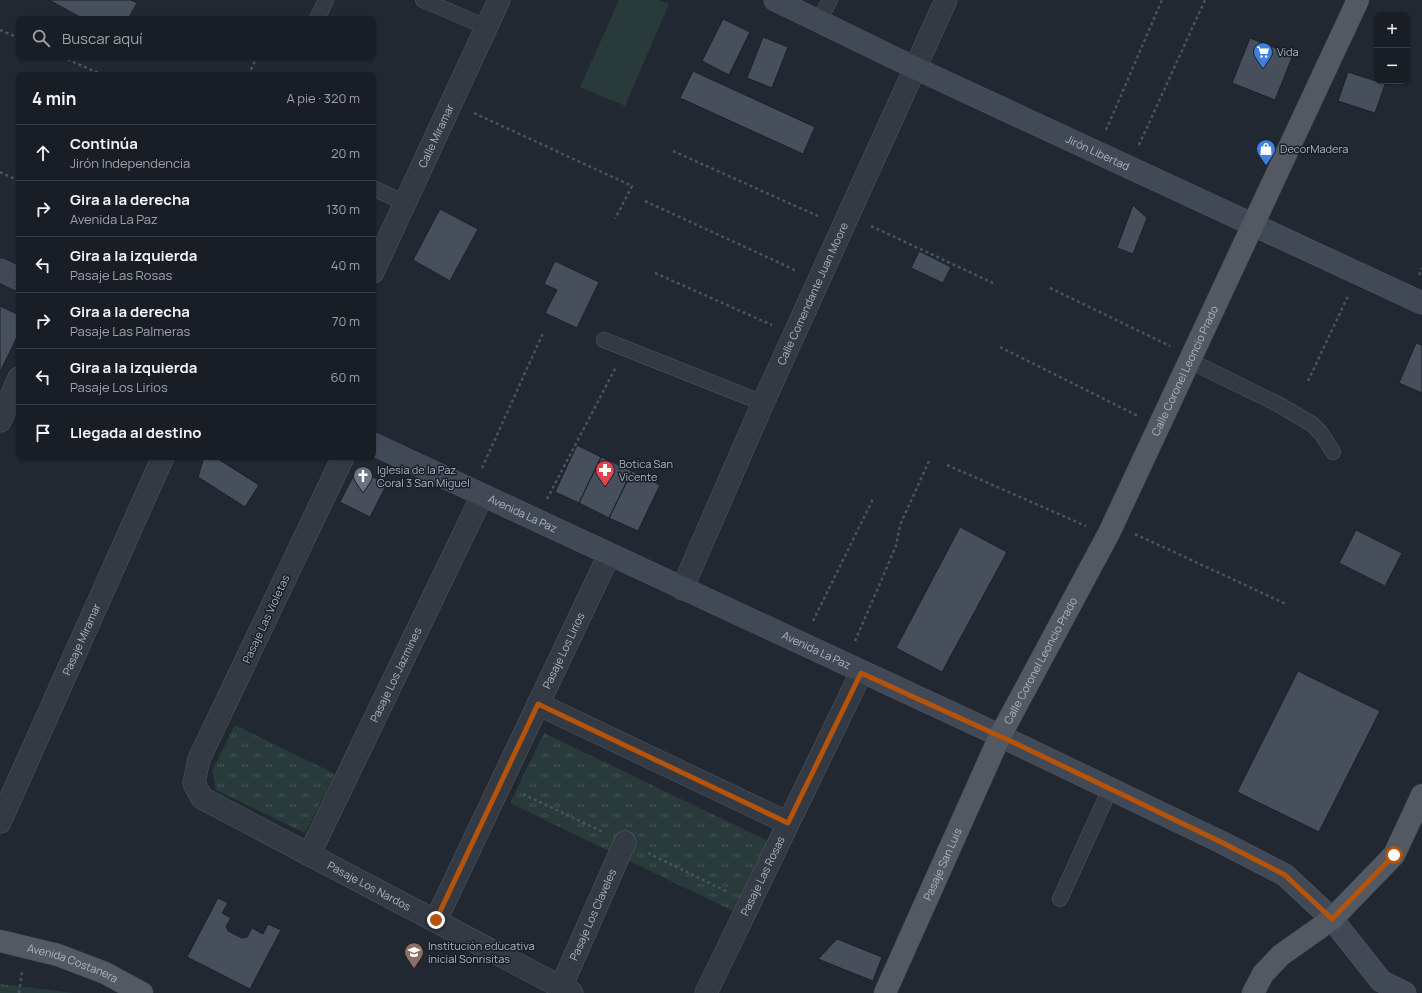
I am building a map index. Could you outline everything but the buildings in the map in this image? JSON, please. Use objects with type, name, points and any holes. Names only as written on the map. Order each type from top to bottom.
[{"type":"main road","name":"Calle Coronel Leoncio Prado","points":[[1000,736],[1109,533],[1189,358],[1358,0]]},
{"type":"main road","name":"Jirón Libertad","points":[[786,2],[819,21],[915,68],[1422,303]]},
{"type":"main road","points":[[0,270],[16,278]]},
{"type":"main road","name":"Avenida La Paz","points":[[376,445],[801,645],[1000,736],[1110,788],[1285,875],[1332,919],[1381,981],[1404,993]]},
{"type":"main road","name":"Pasaje San Luis","points":[[885,993],[1000,736]]},
{"type":"main road","points":[[1253,993],[1264,974],[1281,956],[1332,919],[1394,855],[1422,795]]},
{"type":"main road","name":"Avenida Costanera","points":[[0,941],[58,955],[105,973],[142,993]]},
{"type":"street","name":"Calle Miramar","points":[[376,266],[499,0]]},
{"type":"street","name":"Calle Comendante Juan Moore","points":[[682,589],[763,403],[820,281],[946,0]]},
{"type":"street","points":[[0,421],[16,385]]},
{"type":"street","name":"Pasaje Miramar","points":[[0,822],[162,460]]},
{"type":"street","name":"Pasaje Las Violetas","points":[[194,783],[199,759],[342,460]]},
{"type":"street","name":"Pasaje Los Jazmines","points":[[309,855],[477,493]]},
{"type":"street","name":"Pasaje Los Lirios","points":[[436,920],[608,555]]},
{"type":"street","name":"Pasaje Las Rosas","points":[[706,993],[788,823],[853,669]]},
{"type":"street","points":[[538,704],[788,823]]},
{"type":"street","name":"Pasaje Los Nardos","points":[[194,783],[202,798],[436,920],[566,990]]},
{"type":"street","name":"Pasaje Los Claveles","points":[[566,990],[625,842]]},
{"type":"lane","points":[[318,16],[326,0]]},
{"type":"lane","points":[[423,0],[486,27]]},
{"type":"lane","points":[[819,21],[830,0]]},
{"type":"lane","points":[[376,189],[405,203]]},
{"type":"lane","points":[[604,340],[763,403]]},
{"type":"lane","points":[[1189,358],[1278,404],[1312,424],[1321,433],[1333,452]]},
{"type":"lane","points":[[1060,899],[1110,788]]},
{"type":"path","points":[[1097,152],[1162,0]]},
{"type":"path","points":[[1129,168],[1205,0]]},
{"type":"path","points":[[0,30],[16,37]]},
{"type":"path","points":[[69,60],[96,72]]},
{"type":"path","points":[[250,72],[256,60]]},
{"type":"path","points":[[451,103],[632,186],[615,219]]},
{"type":"path","points":[[673,151],[846,221],[993,283]]},
{"type":"path","points":[[0,172],[16,179]]},
{"type":"path","points":[[645,201],[820,281]]},
{"type":"path","points":[[655,273],[795,335]]},
{"type":"path","points":[[1308,381],[1358,274]]},
{"type":"path","points":[[1050,288],[1189,358]]},
{"type":"path","points":[[477,493],[544,331]]},
{"type":"path","points":[[1000,347],[1158,426]]},
{"type":"path","points":[[536,521],[618,361]]},
{"type":"path","points":[[853,669],[896,546],[900,525],[930,459]]},
{"type":"path","points":[[947,465],[1089,527],[1109,533],[1135,534],[1286,604]]},
{"type":"path","points":[[801,645],[874,497]]},
{"type":"green space","points":[[619,0],[660,0],[669,4],[625,106],[580,87]]},
{"type":"green space","points":[[235,725],[335,774],[305,833],[216,790],[212,771]]},
{"type":"green space","points":[[544,733],[768,841],[733,911],[510,803]]},
{"type":"green space","points":[[0,984],[74,993],[0,993]]},
{"type":"place","name":"Vida","points":[[1263,69]]},
{"type":"place","name":"DecorMadera","points":[[1266,166]]},
{"type":"place","name":"Botica San Vicente","points":[[605,487]]},
{"type":"place","name":"Iglesia de la Paz Coral 3 San Miguel","points":[[363,493]]},
{"type":"place","name":"Institución educativa inicial Sonrisitas","points":[[414,969]]},
{"type":"route","points":[[436,920],[538,704],[788,823],[861,673],[988,730],[1221,842],[1285,875],[1332,919],[1394,855]]}]
